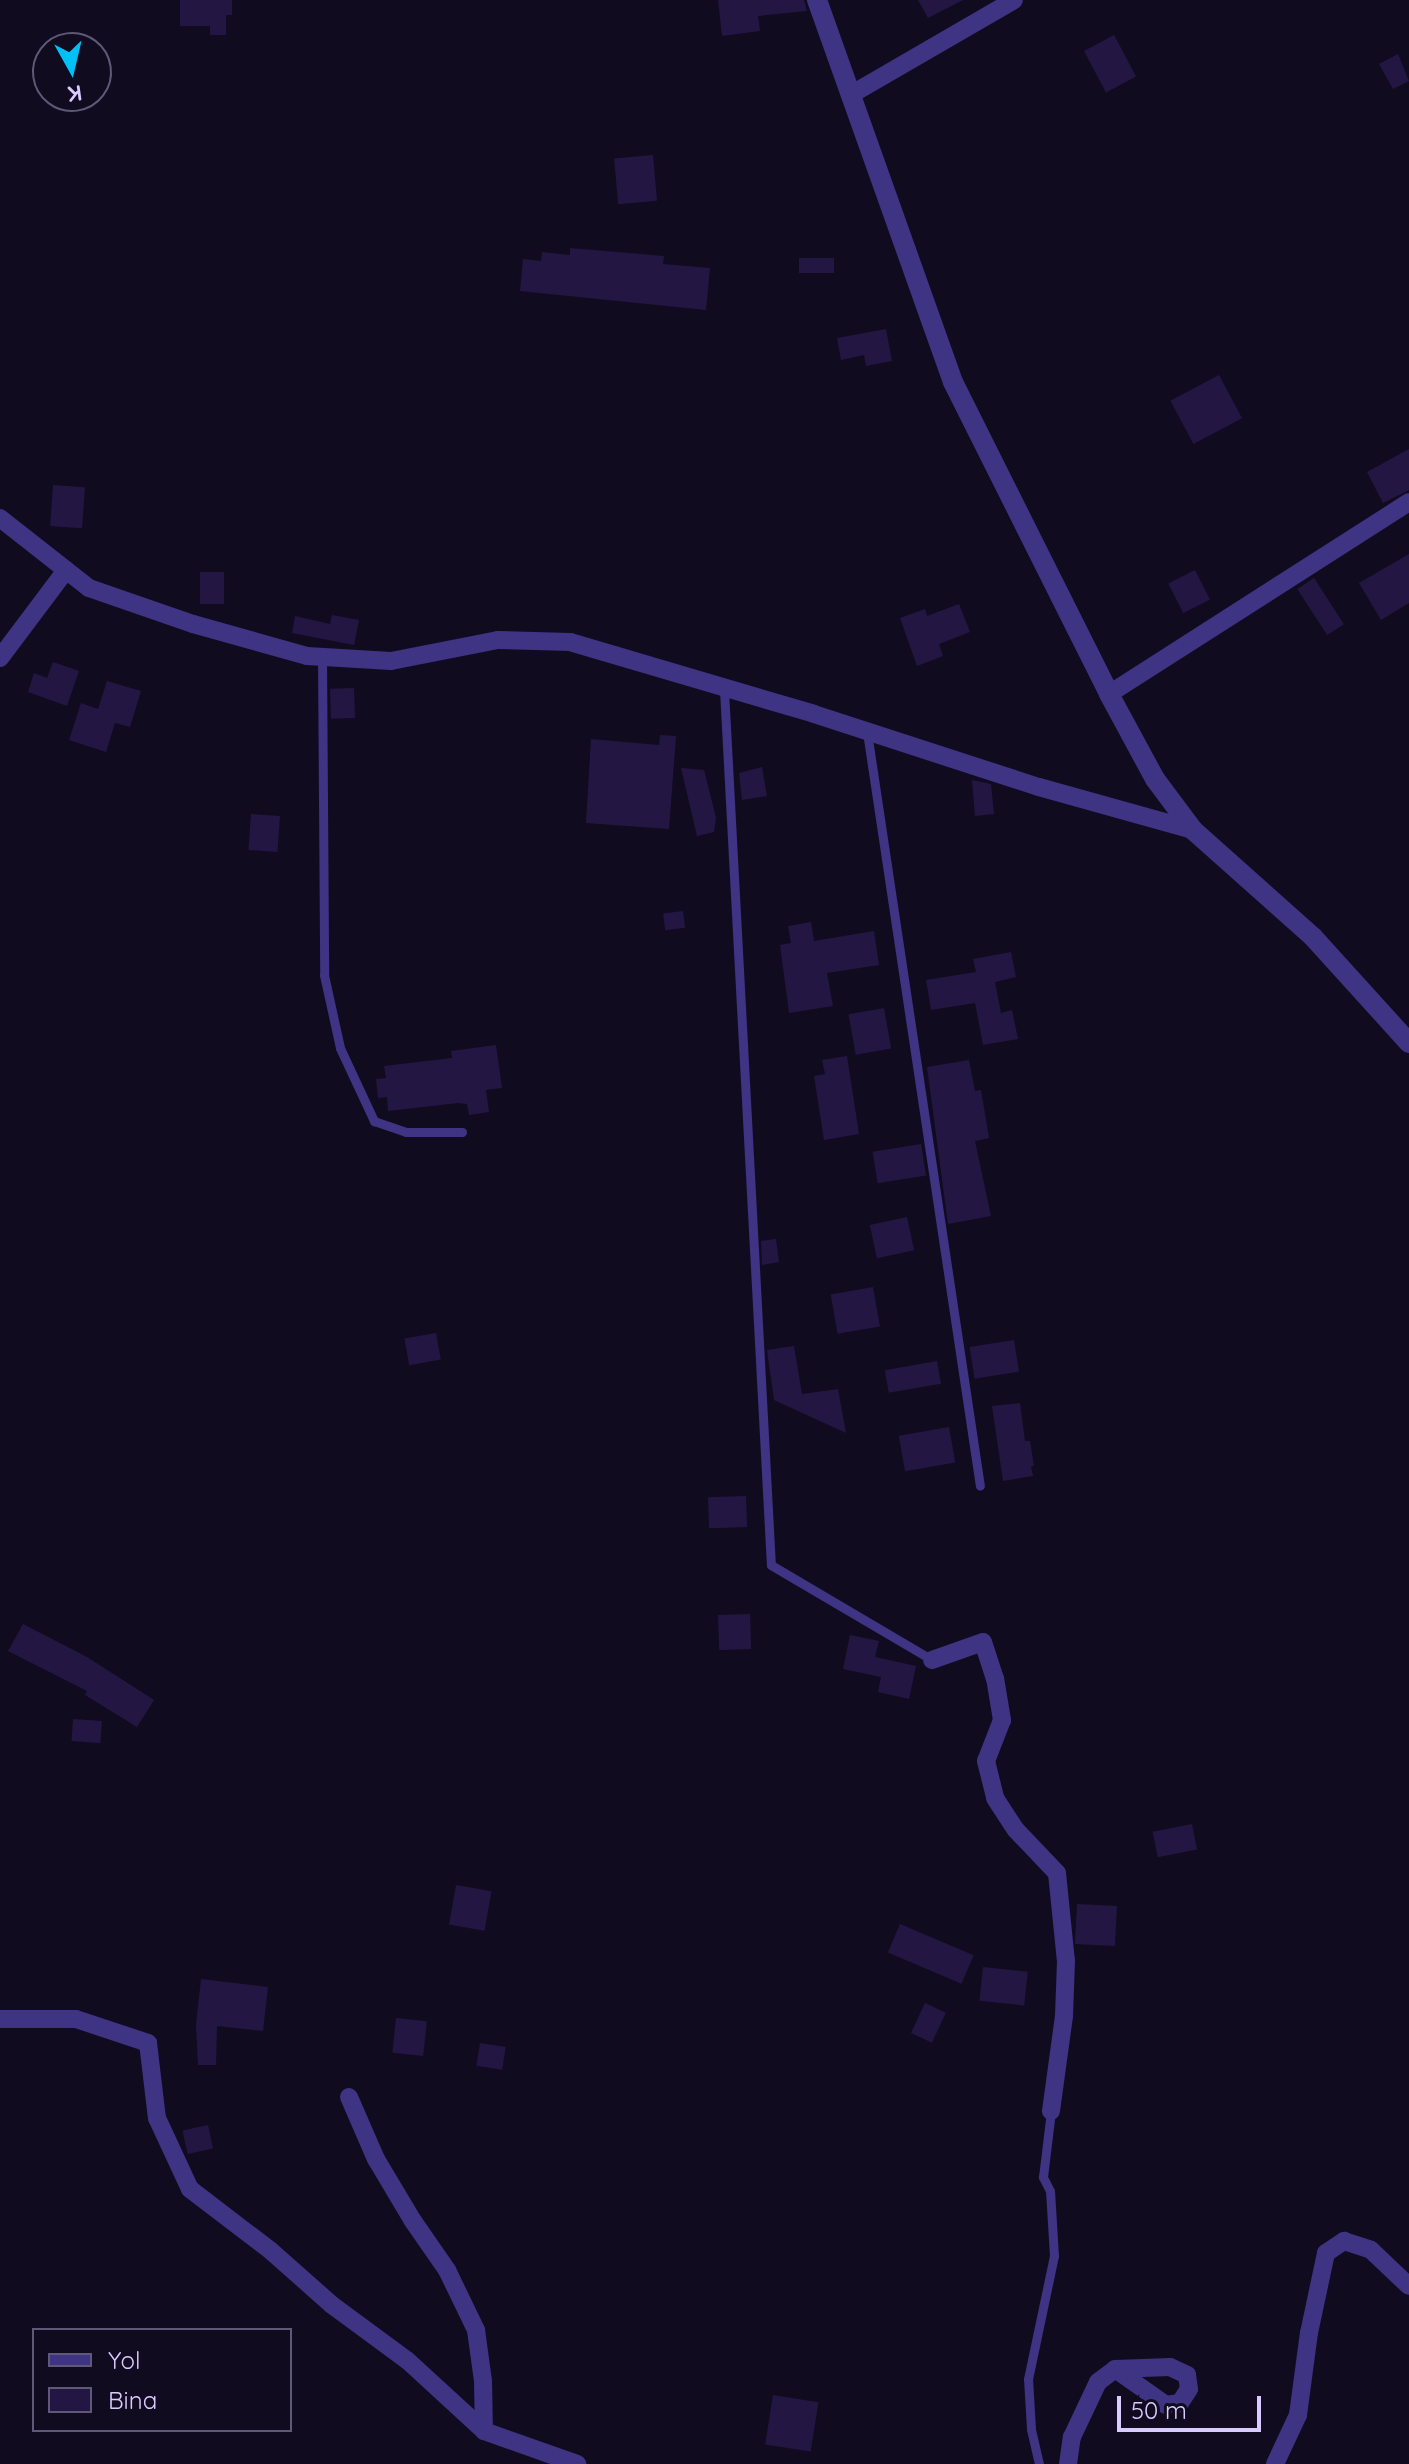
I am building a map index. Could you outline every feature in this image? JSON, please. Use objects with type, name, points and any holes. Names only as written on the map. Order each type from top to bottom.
[{"type":"street","points":[[817,0],[953,382],[1109,694],[1155,779],[1193,830],[1313,937],[1409,1043]]},
{"type":"street","points":[[852,94],[1014,0]]},
{"type":"street","points":[[1109,694],[1409,502]]},
{"type":"street","points":[[0,518],[89,588],[178,619],[322,657],[391,661],[498,640],[570,642],[1039,787],[1193,830]]},
{"type":"street","points":[[0,658],[66,570]]},
{"type":"street","points":[[932,1660],[983,1642],[995,1678],[1002,1720],[986,1761],[995,1798],[1016,1830],[1057,1873],[1066,1961],[1064,2016],[1051,2111]]},
{"type":"street","points":[[0,2019],[76,2019],[148,2043],[157,2118],[190,2189],[271,2251],[332,2305],[408,2361],[484,2431],[577,2464]]},
{"type":"street","points":[[349,2097],[376,2159],[447,2270],[476,2330],[483,2381],[484,2431]]},
{"type":"street","points":[[1275,2464],[1298,2415],[1309,2333],[1326,2253],[1344,2241],[1371,2250],[1409,2286]]},
{"type":"street","points":[[1068,2464],[1072,2437],[1098,2382],[1115,2369]]},
{"type":"lane","points":[[322,657],[324,975],[340,1048],[374,1121],[406,1132],[462,1132]]},
{"type":"lane","points":[[724,690],[771,1565],[932,1660]]},
{"type":"lane","points":[[867,732],[980,1486]]},
{"type":"lane","points":[[1039,2464],[1031,2429],[1028,2379],[1054,2256],[1050,2191],[1043,2177],[1051,2111]]},
{"type":"building","points":[[180,0],[232,0],[232,15],[226,15],[226,35],[210,35],[210,26],[180,26]]},
{"type":"building","points":[[718,0],[804,0],[807,11],[758,16],[760,31],[722,36]]},
{"type":"building","points":[[918,0],[963,0],[928,18]]},
{"type":"building","points":[[1114,35],[1136,76],[1106,92],[1084,51]]},
{"type":"building","points":[[1398,54],[1409,81],[1393,89],[1379,64]]},
{"type":"building","points":[[653,155],[657,201],[618,204],[614,158]]},
{"type":"building","points":[[570,248],[664,256],[663,264],[710,268],[706,310],[520,291],[523,259],[541,261],[542,252],[570,255]]},
{"type":"building","points":[[799,258],[834,258],[834,273],[799,273]]},
{"type":"building","points":[[886,329],[892,361],[866,366],[864,355],[841,360],[837,338]]},
{"type":"building","points":[[1219,375],[1242,418],[1193,444],[1170,401]]},
{"type":"building","points":[[1409,449],[1409,490],[1383,503],[1367,472]]},
{"type":"building","points":[[53,485],[85,487],[82,528],[50,526]]},
{"type":"building","points":[[1409,554],[1409,603],[1381,620],[1359,583]]},
{"type":"building","points":[[1195,570],[1210,599],[1183,613],[1168,584]]},
{"type":"building","points":[[200,572],[224,572],[224,604],[200,604]]},
{"type":"building","points":[[1314,578],[1344,624],[1327,635],[1297,589]]},
{"type":"building","points":[[959,604],[970,632],[939,644],[943,656],[917,666],[900,618],[925,609],[927,616]]},
{"type":"building","points":[[332,615],[359,620],[354,645],[292,633],[295,616],[330,624]]},
{"type":"building","points":[[53,662],[79,671],[67,706],[28,692],[34,673],[47,678]]},
{"type":"building","points":[[107,681],[141,691],[130,727],[115,723],[106,752],[69,740],[81,703],[98,709]]},
{"type":"building","points":[[354,688],[355,718],[331,719],[330,689]]},
{"type":"building","points":[[660,735],[676,736],[669,829],[586,823],[591,739],[659,745]]},
{"type":"building","points":[[762,767],[767,796],[742,800],[739,773]]},
{"type":"building","points":[[681,768],[704,770],[716,818],[714,832],[697,836]]},
{"type":"building","points":[[972,780],[991,784],[994,814],[975,816]]},
{"type":"building","points":[[251,814],[280,816],[277,852],[248,850]]},
{"type":"building","points":[[683,911],[685,928],[665,930],[663,913]]},
{"type":"building","points":[[811,922],[814,941],[874,931],[879,965],[827,973],[833,1006],[789,1013],[780,945],[791,943],[788,926]]},
{"type":"building","points":[[1011,952],[1016,977],[995,982],[1001,1013],[1012,1010],[1018,1039],[983,1045],[975,1003],[931,1010],[926,980],[976,972],[973,959]]},
{"type":"building","points":[[884,1008],[891,1048],[856,1055],[849,1014]]},
{"type":"building","points":[[496,1045],[502,1088],[486,1090],[489,1112],[469,1115],[467,1104],[458,1103],[388,1111],[387,1097],[378,1098],[376,1079],[386,1078],[384,1066],[452,1058],[451,1051]]},
{"type":"building","points":[[847,1056],[859,1134],[824,1140],[814,1076],[825,1074],[822,1060]]},
{"type":"building","points":[[969,1060],[975,1091],[981,1090],[989,1138],[975,1141],[991,1216],[948,1224],[927,1067]]},
{"type":"building","points":[[921,1144],[926,1176],[878,1183],[873,1152]]},
{"type":"building","points":[[907,1217],[914,1250],[877,1258],[870,1225]]},
{"type":"building","points":[[776,1239],[779,1262],[762,1265],[761,1241]]},
{"type":"building","points":[[873,1287],[880,1326],[838,1334],[831,1294]]},
{"type":"building","points":[[436,1333],[441,1360],[409,1365],[404,1339]]},
{"type":"building","points":[[1014,1340],[1019,1372],[975,1379],[970,1347]]},
{"type":"building","points":[[794,1346],[802,1394],[838,1389],[846,1433],[774,1400],[767,1350]]},
{"type":"building","points":[[937,1361],[941,1384],[889,1393],[885,1370]]},
{"type":"building","points":[[1020,1403],[1025,1441],[1030,1441],[1033,1476],[1003,1481],[992,1406]]},
{"type":"building","points":[[949,1427],[955,1462],[905,1471],[899,1436]]},
{"type":"building","points":[[746,1496],[747,1527],[709,1528],[708,1497]]},
{"type":"building","points":[[750,1614],[751,1649],[719,1650],[718,1615]]},
{"type":"building","points":[[23,1624],[87,1657],[154,1700],[137,1727],[85,1695],[87,1691],[8,1651]]},
{"type":"building","points":[[850,1635],[879,1641],[875,1657],[916,1666],[909,1699],[878,1692],[881,1677],[843,1669]]},
{"type":"building","points":[[73,1719],[102,1721],[100,1743],[71,1741]]},
{"type":"building","points":[[1192,1824],[1197,1850],[1158,1857],[1153,1832]]},
{"type":"building","points":[[456,1885],[491,1891],[485,1931],[449,1924]]},
{"type":"building","points":[[1077,1904],[1117,1906],[1115,1946],[1075,1944]]},
{"type":"building","points":[[900,1924],[974,1955],[962,1984],[888,1953]]},
{"type":"building","points":[[983,1967],[1028,1972],[1024,2006],[979,2001]]},
{"type":"building","points":[[201,1979],[268,1987],[263,2031],[217,2026],[216,2065],[198,2065],[196,2024]]},
{"type":"building","points":[[925,2003],[946,2013],[932,2043],[911,2033]]},
{"type":"building","points":[[396,2018],[427,2021],[423,2056],[392,2053]]},
{"type":"building","points":[[480,2043],[506,2047],[502,2070],[476,2066]]},
{"type":"building","points":[[208,2125],[213,2148],[188,2154],[183,2130]]},
{"type":"building","points":[[773,2395],[818,2402],[811,2452],[765,2444]]}]
